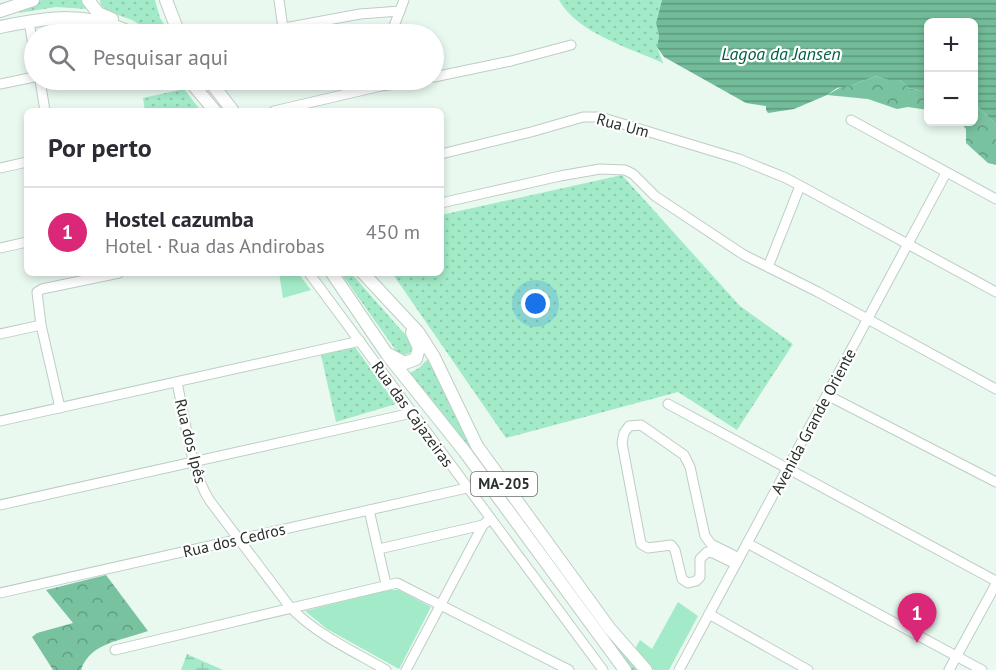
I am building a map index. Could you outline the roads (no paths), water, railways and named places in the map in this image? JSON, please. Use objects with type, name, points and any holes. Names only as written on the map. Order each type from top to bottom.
[{"type":"main road","points":[[88,0],[102,15],[122,24]]},
{"type":"main road","points":[[165,0],[175,24]]},
{"type":"main road","points":[[173,0],[177,24]]},
{"type":"main road","points":[[0,11],[28,1]]},
{"type":"main road","points":[[0,27],[54,17],[86,19],[102,24]]},
{"type":"main road","points":[[197,90],[212,108]]},
{"type":"main road","points":[[217,90],[231,108]]},
{"type":"main road","points":[[334,276],[385,350],[465,453],[623,669]]},
{"type":"main road","points":[[366,276],[413,335],[419,352],[414,361],[405,363],[396,360],[385,350]]},
{"type":"main road","name":"MA-205","points":[[378,290],[418,332],[434,357],[477,446],[610,629],[646,670]]},
{"type":"street","points":[[279,0],[282,24]]},
{"type":"street","points":[[395,24],[405,0]]},
{"type":"street","points":[[305,24],[360,14],[400,11]]},
{"type":"street","points":[[444,75],[511,61],[571,45]]},
{"type":"street","points":[[0,84],[24,79]]},
{"type":"street","points":[[42,90],[45,108]]},
{"type":"street","points":[[286,108],[355,90]]},
{"type":"street","name":"Rua Um","points":[[444,153],[590,116],[608,119],[739,159],[786,178],[996,292]]},
{"type":"street","points":[[851,120],[996,199]]},
{"type":"street","points":[[0,168],[24,163]]},
{"type":"street","points":[[444,202],[560,176],[611,168],[626,170],[656,196],[697,226],[744,255],[996,389]]},
{"type":"street","name":"Avenida Grande Oriente","points":[[679,670],[946,173]]},
{"type":"street","points":[[768,267],[800,186]]},
{"type":"street","points":[[0,248],[24,243]]},
{"type":"street","points":[[60,408],[36,295],[39,291],[106,276]]},
{"type":"street","name":"Rua das Cajazeiras","points":[[311,276],[467,488],[487,522],[603,670]]},
{"type":"street","points":[[0,334],[41,324]]},
{"type":"street","points":[[0,421],[360,341]]},
{"type":"street","name":"Rua dos Ipês","points":[[177,383],[195,462],[205,494],[290,607],[310,626],[328,638],[386,670]]},
{"type":"street","points":[[827,395],[996,483]]},
{"type":"street","points":[[668,404],[996,582],[949,670]]},
{"type":"street","points":[[0,505],[412,413]]},
{"type":"street","points":[[641,425],[686,458],[705,536],[711,544],[737,561],[707,552],[700,560],[700,577],[688,583],[682,579],[675,550],[671,545],[648,548],[641,544],[622,443],[624,433],[629,426],[641,425]]},
{"type":"street","name":"Rua dos Cedros","points":[[0,593],[467,488]]},
{"type":"street","points":[[369,510],[386,584]]},
{"type":"street","points":[[379,549],[487,522]]},
{"type":"street","points":[[406,670],[487,522]]},
{"type":"street","points":[[747,543],[982,670]]},
{"type":"street","points":[[115,650],[397,583],[569,670]]},
{"type":"street","points":[[709,614],[808,670]]},
{"type":"water","name":"Lagoa da Jansen","points":[[662,0],[996,0],[996,124],[978,107],[978,18],[924,18],[924,91],[909,88],[900,80],[888,80],[876,76],[837,88],[827,95],[794,109],[768,113],[766,106],[746,103],[664,57],[657,47],[659,36],[656,23]]},
{"type":"place","name":"Hostel cazumba","points":[[917,643]]}]
